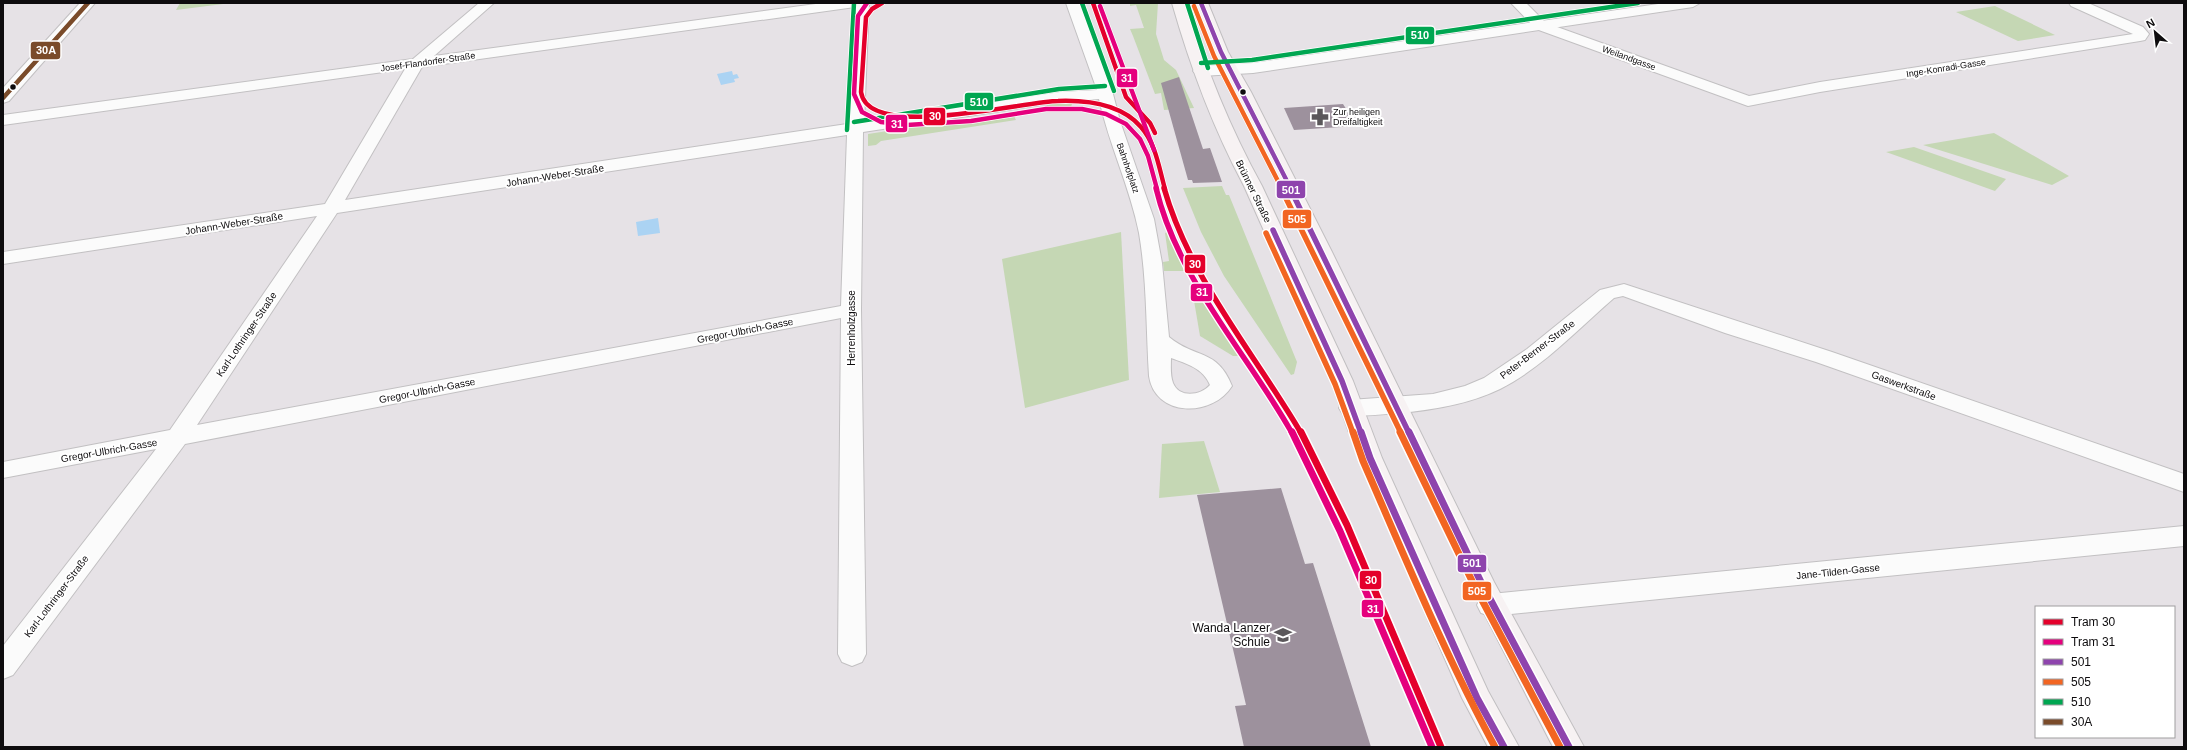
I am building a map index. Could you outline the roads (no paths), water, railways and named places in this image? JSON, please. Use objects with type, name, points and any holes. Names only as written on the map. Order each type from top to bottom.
[{"type":"main road","name":"Brünner Straße","points":[[1179,3],[1192,48],[1236,155],[1253,186],[1342,381],[1350,408],[1374,465],[1477,698],[1504,747]]},
{"type":"main road","points":[[1201,3],[1220,52],[1230,69],[1397,406],[1491,605],[1532,684],[1569,747]]},
{"type":"street","points":[[3,98],[88,3]]},
{"type":"street","name":"Karl-Lothringer-Straße","points":[[3,667],[177,438],[331,208],[416,64],[487,3]]},
{"type":"street","name":"Josef-Flandorfer-Straße","points":[[3,120],[853,3]]},
{"type":"street","name":"Herrenholzgasse","points":[[852,654],[851,310],[854,130],[862,3]]},
{"type":"street","name":"Bahnhofplatz","points":[[1073,3],[1106,94],[1111,118],[1139,201],[1148,233],[1153,271],[1158,339]]},
{"type":"street","name":"Weilandgasse","points":[[1518,3],[1540,26],[1748,101]]},
{"type":"street","points":[[1201,71],[1253,68],[1692,3]]},
{"type":"street","name":"Inge-Konradi-Gasse","points":[[1748,101],[1820,87],[2140,37],[2142,34],[2138,30],[2076,3]]},
{"type":"street","name":"Johann-Weber-Straße","points":[[3,258],[854,130],[1060,97],[1106,94]]},
{"type":"street","name":"Peter-Berner-Straße","points":[[1350,408],[1397,406],[1430,402],[1467,393],[1509,373],[1607,294],[1624,290]]},
{"type":"street","name":"Gaswerkstraße","points":[[1624,290],[1732,328],[1824,356],[2184,483]]},
{"type":"street","name":"Gregor-Ulbrich-Gasse","points":[[3,470],[851,310]]},
{"type":"street","name":"Jane-Tilden-Gasse","points":[[1491,605],[2184,536]]},
{"type":"water","points":[[732,71],[733,75],[737,74],[739,78],[734,79],[735,82],[721,85],[717,74]]},
{"type":"water","points":[[658,218],[660,233],[638,236],[636,222]]},
{"type":"tram line","name":"31","points":[[867,3],[858,16],[854,94],[862,112],[881,122],[907,125],[938,124],[971,121],[1028,111],[1070,108],[1106,114],[1126,124],[1135,132],[1145,147],[1163,211],[1189,270],[1279,410],[1307,460],[1324,495],[1356,567],[1400,676],[1432,747]]},
{"type":"tram line","name":"30","points":[[882,3],[872,9],[866,17],[861,92],[862,97],[873,109],[892,116],[947,116],[1046,101],[1084,101],[1110,107],[1121,112],[1132,118],[1141,127],[1151,143],[1173,215],[1200,274],[1285,406],[1312,453],[1330,489],[1363,562],[1424,710],[1441,747]]},
{"type":"tram line","name":"30","points":[[1093,3],[1126,97],[1150,123],[1155,133]]},
{"type":"tram line","name":"31","points":[[1100,6],[1154,150]]},
{"type":"place","name":"Zur heiligen Dreifaltigkeit","points":[[1320,117]]},
{"type":"place","name":"Wanda Lanzer Schule","points":[[1283,635]]}]
